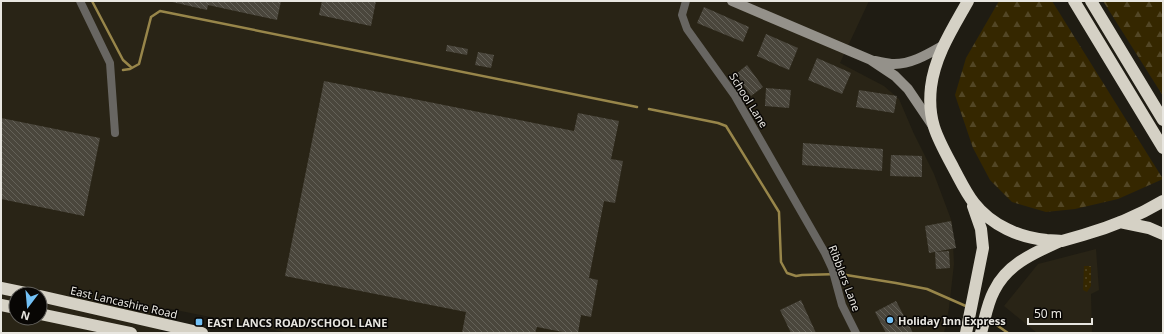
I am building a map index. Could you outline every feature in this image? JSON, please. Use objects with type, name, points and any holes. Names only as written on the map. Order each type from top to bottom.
[{"type":"highway","points":[[966,333],[982,257],[983,238],[978,218],[969,197],[937,138],[933,126],[930,104],[931,85],[944,45],[968,1]]},
{"type":"highway","points":[[1074,1],[1163,148]]},
{"type":"highway","points":[[1091,1],[1163,120]]},
{"type":"highway","points":[[969,197],[982,212],[1001,226],[1039,239],[1061,241]]},
{"type":"highway","points":[[984,322],[994,291],[1004,275],[1016,264],[1032,254],[1061,241],[1120,222],[1147,211],[1163,201]]},
{"type":"highway","points":[[1120,222],[1149,228],[1163,234]]},
{"type":"highway","name":"East Lancashire Road","points":[[48,298],[202,333]]},
{"type":"highway","points":[[48,316],[131,333]]},
{"type":"main road","points":[[732,1],[871,60],[895,76],[908,89],[933,126]]},
{"type":"main road","points":[[871,60],[893,64],[906,63],[921,58],[944,45]]},
{"type":"street","points":[[80,1],[110,63],[115,133]]},
{"type":"street","name":"School Lane","points":[[686,1],[682,15],[687,29],[735,96],[801,211]]},
{"type":"street","name":"Ribblers Lane","points":[[801,211],[832,268],[842,305],[856,333]]},
{"type":"shaded area","points":[[1,1],[869,1],[840,63],[884,86],[899,99],[914,134],[934,174],[952,222],[954,264],[949,308],[944,333],[289,333],[166,308],[160,333],[1,333]]},
{"type":"shaded area","points":[[1096,249],[1099,290],[1091,294],[1092,333],[1037,333],[1004,306],[1038,264]]},
{"type":"green space","points":[[999,1],[1052,1],[1163,179],[1118,199],[1075,209],[1046,212],[1012,202],[990,180],[973,148],[955,95],[966,58]]},
{"type":"green space","points":[[1103,1],[1163,1],[1163,96]]},
{"type":"green space","points":[[1084,266],[1091,266],[1091,286],[1087,292],[1083,290]]},
{"type":"building","points":[[168,1],[281,1],[277,20],[208,5],[207,10]]},
{"type":"building","points":[[322,1],[376,1],[371,26],[319,15]]},
{"type":"building","points":[[704,7],[749,27],[743,42],[697,23]]},
{"type":"building","points":[[766,34],[798,48],[789,70],[757,56]]},
{"type":"building","points":[[447,45],[468,49],[467,55],[446,51]]},
{"type":"building","points":[[478,52],[494,55],[491,68],[475,65]]},
{"type":"building","points":[[817,58],[851,73],[842,94],[808,80]]},
{"type":"building","points":[[747,65],[763,87],[751,96],[736,74]]},
{"type":"building","points":[[324,81],[574,131],[578,113],[619,121],[611,159],[623,161],[615,203],[604,201],[589,278],[598,280],[591,317],[581,315],[578,333],[568,333],[537,327],[535,333],[462,333],[466,312],[285,276]]},
{"type":"building","points":[[766,88],[791,90],[789,108],[765,106]]},
{"type":"building","points":[[859,90],[897,96],[894,113],[856,107]]},
{"type":"building","points":[[1,118],[100,138],[84,216],[1,199]]},
{"type":"building","points":[[803,143],[883,149],[882,171],[802,165]]},
{"type":"building","points":[[891,155],[922,156],[922,177],[890,176]]},
{"type":"building","points":[[951,221],[956,248],[929,253],[925,226]]},
{"type":"building","points":[[949,251],[950,268],[936,269],[935,252]]},
{"type":"building","points":[[801,300],[816,333],[791,333],[780,310]]},
{"type":"building","points":[[896,301],[913,333],[886,333],[875,312]]},
{"type":"waterway","points":[[92,1],[123,60],[132,68]]},
{"type":"waterway","points":[[123,70],[130,69],[139,64],[151,17],[160,11],[637,107]]},
{"type":"waterway","points":[[649,109],[718,123],[726,126],[779,212],[781,262],[787,273],[796,276],[840,274],[896,283],[927,289],[968,307]]},
{"type":"waterway","points":[[988,319],[1008,333]]},
{"type":"place","name":"Holiday Inn Express","points":[[890,320]]},
{"type":"place","name":"EAST LANCS ROAD/SCHOOL LANE","points":[[199,322]]}]
